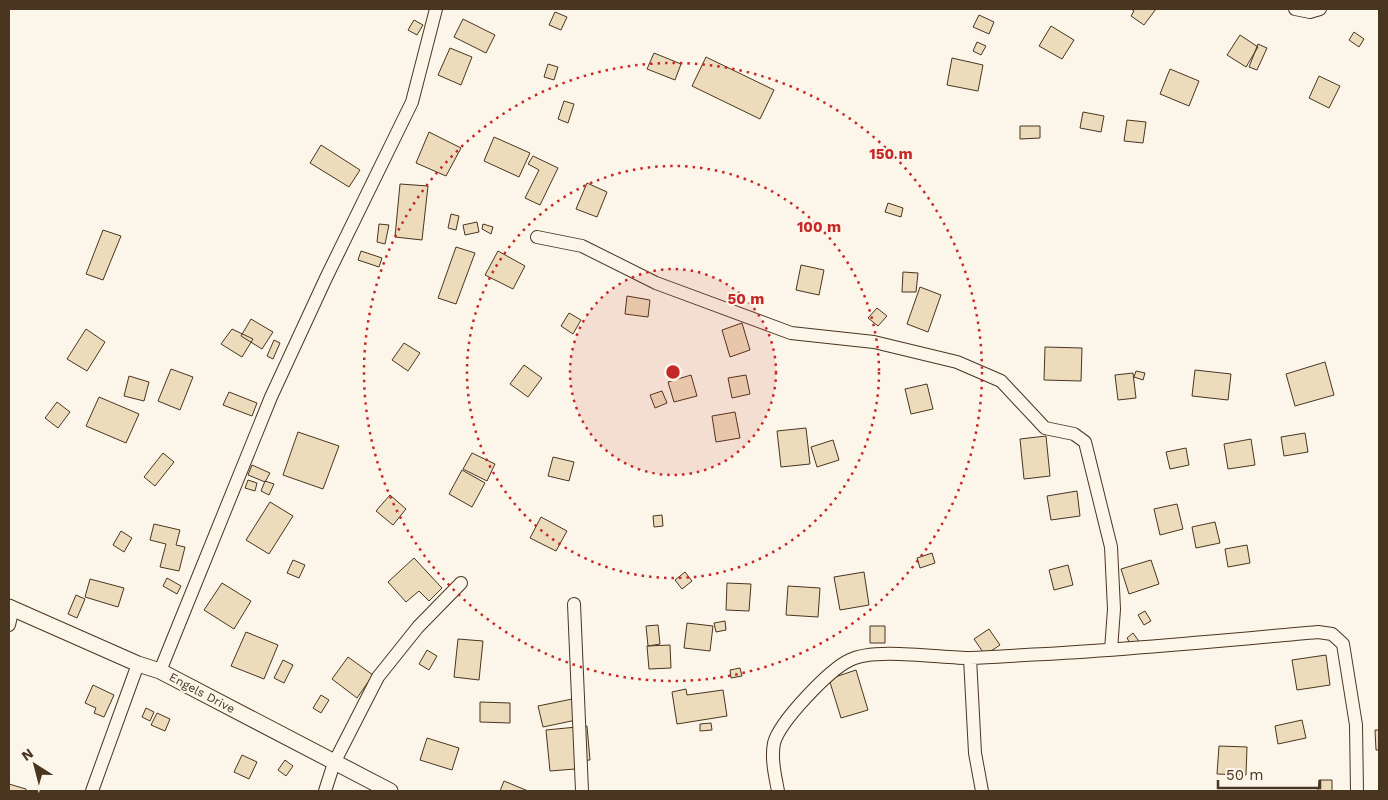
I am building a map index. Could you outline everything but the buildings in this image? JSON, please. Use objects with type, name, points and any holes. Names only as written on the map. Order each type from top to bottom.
[{"type":"street","points":[[160,672],[271,398],[326,278],[412,102],[436,9]]},
{"type":"street","points":[[1295,9],[1310,12],[1320,9]]},
{"type":"street","points":[[537,237],[582,246],[656,282],[791,333],[874,342],[957,362],[1001,380],[1045,428],[1074,434],[1085,442],[1110,547],[1114,609],[1111,650]]},
{"type":"street","points":[[325,791],[334,763],[378,677],[418,627],[461,583]]},
{"type":"street","points":[[574,604],[582,791]]},
{"type":"street","points":[[9,625],[11,607]]},
{"type":"street","name":"Engels Drive","points":[[11,607],[160,672],[390,791]]},
{"type":"street","points":[[778,791],[772,755],[775,740],[788,719],[835,668],[852,658],[874,654],[970,658],[1111,650],[1318,632],[1332,634],[1343,644],[1356,726],[1357,791]]},
{"type":"street","points":[[970,658],[975,753],[982,791]]},
{"type":"street","points":[[92,791],[138,664]]}]
